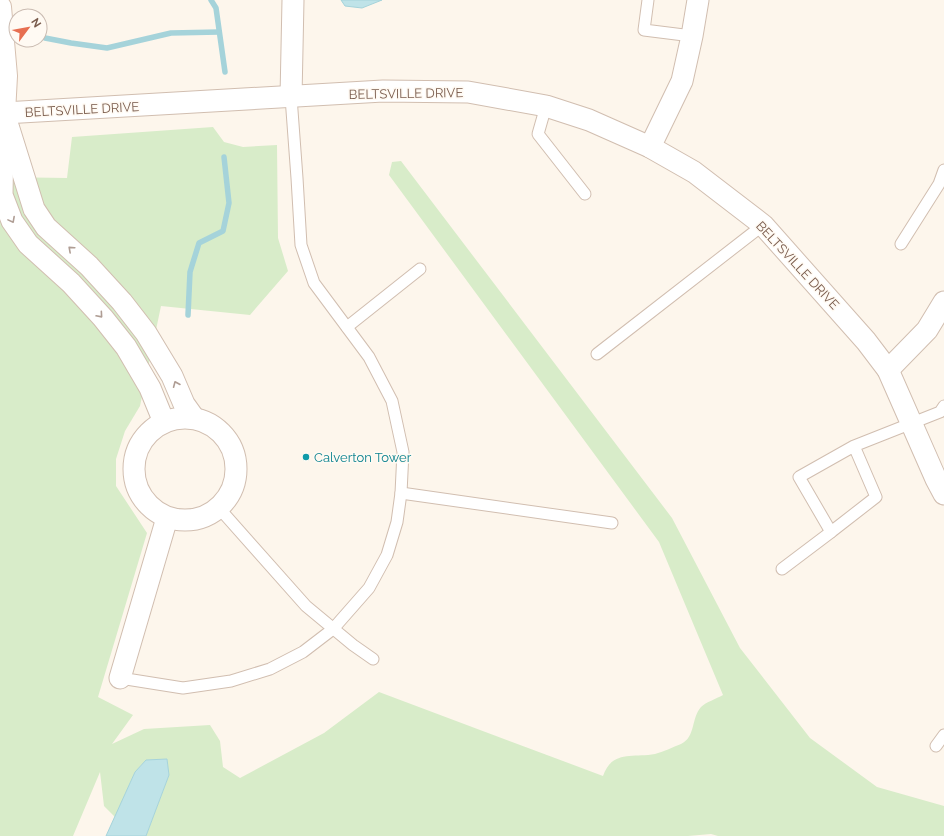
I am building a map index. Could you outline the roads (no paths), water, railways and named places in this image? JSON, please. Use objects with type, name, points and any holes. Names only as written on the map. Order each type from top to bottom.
[{"type":"street","points":[[291,97],[292,0]]},
{"type":"street","points":[[650,147],[682,80],[698,0]]},
{"type":"street","points":[[0,7],[1,35],[6,76],[2,113],[2,195],[12,221],[28,244],[72,283],[126,347],[150,388],[164,422]]},
{"type":"street","name":"BELTSVILLE DRIVE","points":[[2,113],[428,90],[468,92],[546,106],[589,120],[650,147],[694,172],[763,225],[866,341],[888,370],[911,425],[944,494]]},
{"type":"street","points":[[2,113],[34,209],[46,227],[89,266],[122,302],[146,333],[172,376],[184,404],[194,418]]},
{"type":"street","points":[[72,283],[89,266]]},
{"type":"street","points":[[888,370],[927,330],[944,302]]},
{"type":"street","points":[[176,418],[194,418],[206,422],[222,433],[234,454],[236,479],[232,491],[219,508],[201,518],[191,520],[167,518],[153,510],[143,500],[137,488],[134,475],[134,462],[137,449],[149,433],[164,422],[176,418]]},
{"type":"street","points":[[120,678],[167,518]]},
{"type":"lane","points":[[648,0],[644,30],[692,36]]},
{"type":"lane","points":[[120,678],[183,688],[231,681],[270,669],[302,652],[333,629],[369,588],[387,555],[397,522],[401,493],[403,452],[392,401],[369,357],[314,283],[300,245],[298,178],[291,97]]},
{"type":"lane","points":[[546,106],[538,134],[585,194]]},
{"type":"lane","points":[[901,244],[939,184],[944,170]]},
{"type":"lane","points":[[598,354],[763,225]]},
{"type":"lane","points":[[347,327],[420,269]]},
{"type":"lane","points":[[831,532],[799,477],[854,446],[911,425],[940,412],[944,406]]},
{"type":"lane","points":[[782,569],[876,497],[854,446]]},
{"type":"lane","points":[[401,493],[612,523]]},
{"type":"lane","points":[[219,508],[306,606],[333,629],[373,659]]},
{"type":"lane","points":[[936,746],[944,734]]},
{"type":"water","points":[[341,0],[382,0],[362,8],[345,6]]},
{"type":"water","points":[[167,759],[169,775],[146,836],[106,836],[135,772],[146,760]]},
{"type":"waterway","points":[[211,0],[216,8],[225,72]]},
{"type":"waterway","points":[[48,39],[107,48],[171,33],[219,32]]},
{"type":"waterway","points":[[188,315],[190,272],[199,243],[223,231],[229,203],[224,157]]},
{"type":"place","name":"Calverton Tower","points":[[306,457]]}]
